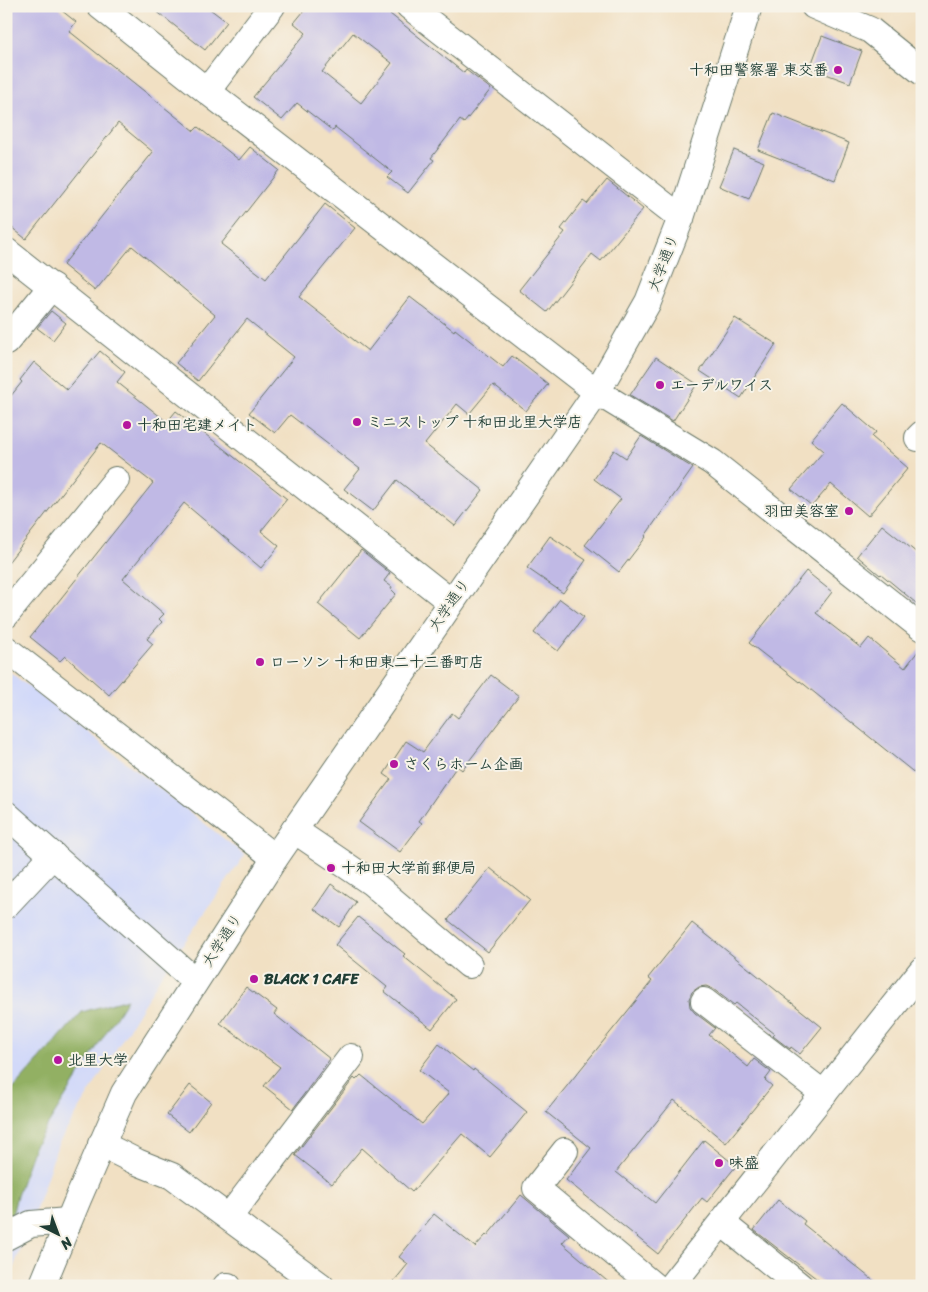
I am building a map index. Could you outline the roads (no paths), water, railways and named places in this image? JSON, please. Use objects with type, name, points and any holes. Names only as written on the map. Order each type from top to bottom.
[{"type":"street","points":[[100,6],[597,392],[712,462],[922,628]]},
{"type":"street","points":[[207,91],[272,6]]},
{"type":"street","points":[[409,6],[681,218]]},
{"type":"street","name":"大学通り","points":[[42,1286],[124,1093],[275,858],[597,392],[648,302],[681,218],[749,6]]},
{"type":"street","points":[[814,6],[870,30],[922,72]]},
{"type":"street","points":[[6,251],[451,602]]},
{"type":"street","points":[[6,342],[52,286]]},
{"type":"street","points":[[6,615],[116,480]]},
{"type":"street","points":[[6,649],[275,858]]},
{"type":"street","points":[[6,814],[195,981]]},
{"type":"street","points":[[294,830],[372,883],[469,965]]},
{"type":"street","points":[[6,905],[52,856]]},
{"type":"street","points":[[671,1286],[920,976]]},
{"type":"street","points":[[704,1002],[824,1094]]},
{"type":"street","points":[[229,1217],[351,1057]]},
{"type":"street","points":[[101,1144],[137,1162],[172,1176],[321,1286]]},
{"type":"street","points":[[565,1151],[536,1188],[654,1286]]},
{"type":"street","points":[[6,1236],[31,1224],[68,1221]]},
{"type":"street","points":[[722,1223],[800,1286]]},
{"type":"place","name":"十和田警察署 東交番","points":[[838,70]]},
{"type":"place","name":"エーデルワイス","points":[[660,385]]},
{"type":"place","name":"ミニストップ 十和田北里大学店","points":[[357,422]]},
{"type":"place","name":"十和田宅建メイト","points":[[127,425]]},
{"type":"place","name":"羽田美容室","points":[[849,511]]},
{"type":"place","name":"ローソン 十和田東二十三番町店","points":[[260,662]]},
{"type":"place","name":"さくらホーム企画","points":[[394,764]]},
{"type":"place","name":"十和田大学前郵便局","points":[[331,868]]},
{"type":"place","name":"BLACK 1 CAFE","points":[[254,979]]},
{"type":"place","name":"北里大学","points":[[58,1060]]},
{"type":"place","name":"味盛","points":[[719,1163]]}]
